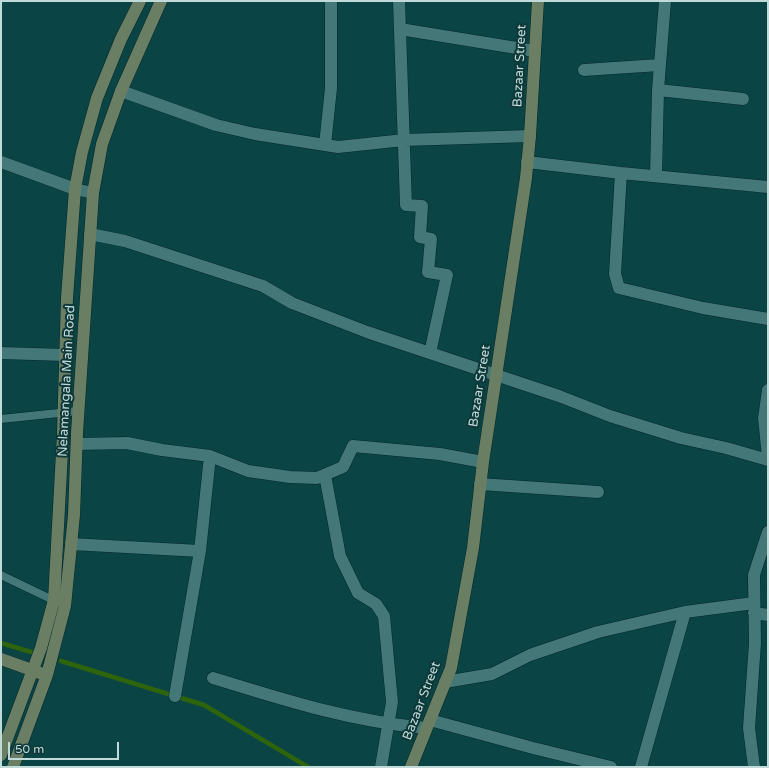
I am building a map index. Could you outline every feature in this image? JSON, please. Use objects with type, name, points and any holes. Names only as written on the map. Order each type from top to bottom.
[{"type":"main road","points":[[1,755],[6,729],[33,670],[41,648],[54,600],[65,354],[75,190],[82,152],[96,98],[121,39],[140,1]]},
{"type":"main road","name":"Nelamangala Main Road","points":[[13,767],[47,675],[54,653],[65,606],[71,544],[78,411],[93,193],[102,144],[121,91],[161,1]]},
{"type":"main road","name":"Bazaar Street","points":[[411,767],[451,668],[473,548],[483,462],[527,162],[536,51],[538,1]]},
{"type":"main road","points":[[1,659],[47,675]]},
{"type":"street","points":[[326,145],[331,88],[332,1]]},
{"type":"street","points":[[399,1],[406,205],[422,206],[420,236],[431,239],[428,272],[447,275],[430,353]]},
{"type":"street","points":[[656,176],[659,65],[665,1]]},
{"type":"street","points":[[400,29],[536,51]]},
{"type":"street","points":[[584,70],[659,65]]},
{"type":"street","points":[[658,90],[743,99]]},
{"type":"street","points":[[121,91],[216,125],[255,134],[338,147],[404,140],[530,136]]},
{"type":"street","points":[[1,162],[75,190],[93,193]]},
{"type":"street","points":[[527,162],[621,173],[768,187]]},
{"type":"street","points":[[621,173],[615,274],[619,288],[703,308],[768,319]]},
{"type":"street","points":[[90,234],[125,241],[263,286],[292,303],[367,332],[650,429],[768,460]]},
{"type":"street","points":[[1,352],[65,354]]},
{"type":"street","points":[[768,390],[764,418],[768,457]]},
{"type":"street","points":[[77,444],[127,443],[162,450],[210,456],[248,471],[290,478],[317,478],[343,467],[353,446],[433,453],[483,462]]},
{"type":"street","points":[[175,696],[200,551],[210,456]]},
{"type":"street","points":[[325,475],[340,556],[358,593],[376,604],[384,616],[392,702],[381,767]]},
{"type":"street","points":[[480,484],[598,492]]},
{"type":"street","points":[[754,767],[749,728],[754,643],[754,575],[768,532]]},
{"type":"street","points":[[71,544],[200,551]]},
{"type":"street","points":[[445,682],[492,674],[530,656],[598,632],[684,612],[754,608],[768,616]]},
{"type":"street","points":[[641,767],[684,612]]},
{"type":"street","points":[[214,678],[310,708],[388,725],[428,724],[611,767]]},
{"type":"lane","points":[[1,419],[78,411]]},
{"type":"lane","points":[[1,575],[65,606]]},
{"type":"waterway","points":[[1,643],[31,652]]},
{"type":"waterway","points":[[61,661],[204,705],[308,767]]}]
